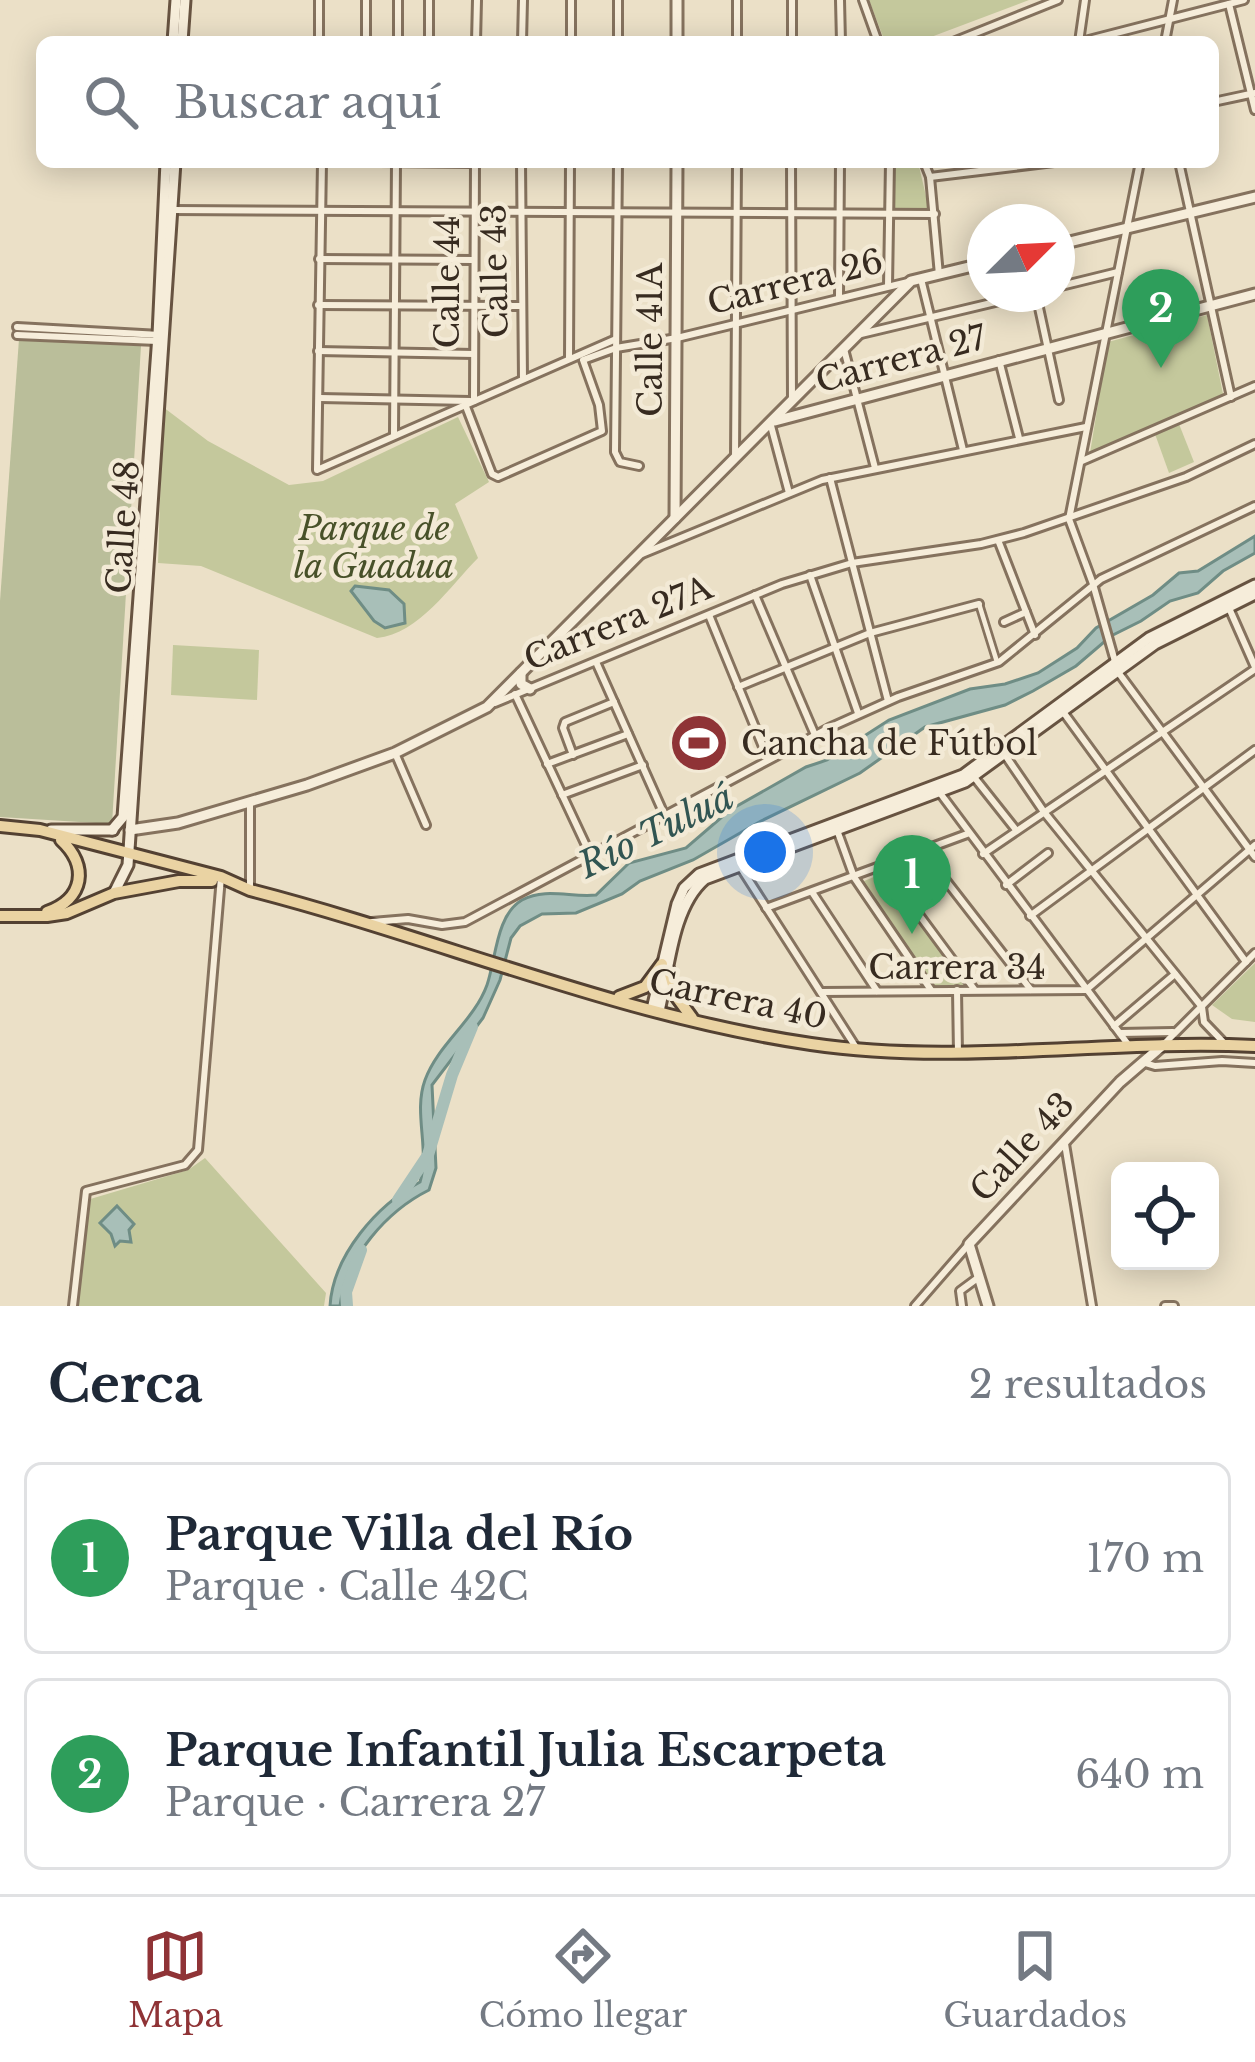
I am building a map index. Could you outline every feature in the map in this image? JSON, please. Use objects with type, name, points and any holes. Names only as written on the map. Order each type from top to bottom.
[{"type":"main road","name":"Carrera 27A","points":[[0,826],[40,830]]},
{"type":"main road","name":"Carrera 40","points":[[40,830],[222,880],[608,998],[774,1038],[856,1049],[958,1054],[1255,1046]]},
{"type":"main road","points":[[26,918],[57,908],[78,886],[76,858],[58,837]]},
{"type":"main road","name":"Carrera 40","points":[[0,916],[67,913],[115,893],[178,881],[222,880]]},
{"type":"main road","points":[[608,998],[645,987],[665,968],[679,1003],[694,1020]]},
{"type":"street","points":[[178,36],[180,0]]},
{"type":"street","points":[[319,36],[320,0]]},
{"type":"street","points":[[366,0],[366,36]]},
{"type":"street","points":[[398,0],[398,36]]},
{"type":"street","points":[[429,0],[429,36]]},
{"type":"street","points":[[476,36],[477,0]]},
{"type":"street","points":[[522,36],[524,0]]},
{"type":"street","points":[[571,36],[572,0]]},
{"type":"street","points":[[618,0],[618,36]]},
{"type":"street","points":[[677,0],[677,36]]},
{"type":"street","points":[[737,0],[737,36]]},
{"type":"street","points":[[792,0],[792,36]]},
{"type":"street","points":[[840,0],[841,36]]},
{"type":"street","points":[[862,0],[876,36]]},
{"type":"street","points":[[968,36],[1058,0]]},
{"type":"street","points":[[1081,36],[1084,0]]},
{"type":"street","points":[[1166,36],[1173,0]]},
{"type":"street","points":[[1105,36],[1244,0]]},
{"type":"street","points":[[1229,2],[1255,110]]},
{"type":"street","points":[[1219,101],[1253,93]]},
{"type":"street","name":"Calle 48","points":[[112,830],[123,817],[172,210],[170,168]]},
{"type":"street","name":"Calle 48","points":[[115,893],[129,856],[170,168]]},
{"type":"street","points":[[322,168],[320,398],[468,402],[492,474],[498,477],[602,431],[599,405],[582,362],[616,344]]},
{"type":"street","points":[[394,435],[396,168]]},
{"type":"street","name":"Calle 44","points":[[468,402],[474,354],[475,168]]},
{"type":"street","name":"Calle 43","points":[[521,168],[523,379]]},
{"type":"street","points":[[569,359],[570,168]]},
{"type":"street","points":[[618,168],[615,456],[620,462],[639,466]]},
{"type":"street","name":"Calle 41A","points":[[675,518],[677,168]]},
{"type":"street","points":[[735,458],[736,168]]},
{"type":"street","points":[[791,168],[792,400]]},
{"type":"street","points":[[839,297],[841,168]]},
{"type":"street","points":[[888,286],[890,168]]},
{"type":"street","points":[[926,168],[939,274]]},
{"type":"street","points":[[930,177],[1004,168]]},
{"type":"street","points":[[1139,168],[1069,519],[1116,668],[1253,850]]},
{"type":"street","points":[[1180,168],[1231,398]]},
{"type":"street","points":[[1075,240],[1255,196]]},
{"type":"street","points":[[172,210],[935,214]]},
{"type":"street","points":[[319,260],[474,260]]},
{"type":"street","name":"Carrera 26","points":[[320,398],[317,470],[569,359],[616,344],[677,338],[967,267]]},
{"type":"street","points":[[1075,282],[1119,271]]},
{"type":"street","points":[[487,707],[916,280],[931,319],[963,451]]},
{"type":"street","name":"Carrera 27","points":[[770,422],[1255,294]]},
{"type":"street","points":[[318,305],[522,306]]},
{"type":"street","points":[[857,334],[967,310]]},
{"type":"street","points":[[1037,312],[1059,400]]},
{"type":"street","points":[[17,331],[160,338]]},
{"type":"street","points":[[844,348],[875,468]]},
{"type":"street","points":[[318,351],[474,354]]},
{"type":"street","points":[[1000,361],[1019,440]]},
{"type":"street","points":[[1080,461],[1255,386]]},
{"type":"street","points":[[770,422],[789,493]]},
{"type":"street","points":[[637,556],[830,478],[1086,427]]},
{"type":"street","name":"Carrera 27A","points":[[40,830],[130,830],[178,823],[307,785],[395,752],[515,694],[810,575],[852,563],[998,540],[1186,477],[1255,444]]},
{"type":"street","points":[[830,478],[888,701]]},
{"type":"street","points":[[362,923],[465,922],[858,714],[997,663],[1093,584],[1255,506]]},
{"type":"street","points":[[998,540],[1035,635]]},
{"type":"street","points":[[810,575],[858,714]]},
{"type":"street","points":[[699,879],[974,777],[1116,668],[1255,590]]},
{"type":"street","points":[[755,595],[815,735]]},
{"type":"street","points":[[982,854],[1255,668],[1227,603]]},
{"type":"street","points":[[739,687],[870,633],[979,604],[997,663]]},
{"type":"street","points":[[1004,622],[1026,612]]},
{"type":"street","points":[[709,615],[768,759]]},
{"type":"street","points":[[596,662],[664,813]]},
{"type":"street","points":[[521,673],[521,684],[530,689]]},
{"type":"street","points":[[515,694],[590,854]]},
{"type":"street","points":[[573,755],[565,722],[614,702]]},
{"type":"street","points":[[1061,709],[1246,962]]},
{"type":"street","points":[[547,764],[629,734]]},
{"type":"street","points":[[1030,916],[1255,750]]},
{"type":"street","points":[[395,752],[427,825]]},
{"type":"street","points":[[937,790],[1003,752]]},
{"type":"street","points":[[1003,752],[1044,812],[1202,1006],[1204,1022],[1226,1045]]},
{"type":"street","points":[[561,796],[643,765]]},
{"type":"street","points":[[974,777],[1016,830]]},
{"type":"street","points":[[937,790],[1130,1047]]},
{"type":"street","points":[[250,801],[250,890]]},
{"type":"street","points":[[831,829],[854,877],[931,990]]},
{"type":"street","points":[[655,1010],[687,891],[717,865],[831,829]]},
{"type":"street","points":[[766,908],[967,834]]},
{"type":"street","name":"Carrera 34","points":[[821,992],[1086,990],[1253,850]]},
{"type":"street","points":[[923,851],[1032,992]]},
{"type":"street","points":[[1006,885],[1048,853]]},
{"type":"street","points":[[739,865],[856,1049]]},
{"type":"street","points":[[883,866],[975,990]]},
{"type":"street","points":[[73,1306],[86,1191],[185,1165],[196,1154],[222,880]]},
{"type":"street","points":[[812,892],[877,991]]},
{"type":"street","points":[[1163,1045],[1255,953]]},
{"type":"street","points":[[1117,1029],[1175,974]]},
{"type":"street","points":[[958,990],[958,1054]]},
{"type":"street","points":[[1117,1029],[1177,1032]]},
{"type":"street","name":"Calle 43","points":[[988,1306],[969,1244],[1064,1140],[1163,1045]]},
{"type":"street","points":[[1142,1061],[1155,1066],[1222,1060],[1255,1063]]},
{"type":"street","points":[[1064,1140],[1092,1306]]},
{"type":"street","points":[[915,1306],[969,1244]]},
{"type":"street","points":[[962,1306],[960,1291],[979,1277]]},
{"type":"street","points":[[1165,1306],[1174,1306]]},
{"type":"green space","points":[[869,0],[1029,0],[934,36],[883,36]]},
{"type":"green space","points":[[894,168],[919,168],[929,209],[893,209]]},
{"type":"green space","points":[[1207,315],[1223,394],[1090,453],[1108,342]]},
{"type":"green space","points":[[19,339],[141,346],[112,824],[0,817],[0,601]]},
{"type":"green space","name":"Parque de la Guadua","points":[[163,407],[208,441],[289,485],[323,481],[458,417],[489,482],[455,504],[478,558],[420,618],[392,635],[377,638],[201,566],[158,563]]},
{"type":"green space","points":[[1179,424],[1194,462],[1169,473],[1155,434]]},
{"type":"green space","points":[[173,645],[259,650],[257,700],[171,695]]},
{"type":"green space","points":[[883,873],[965,986],[933,986],[862,882]]},
{"type":"green space","points":[[1255,963],[1255,1022],[1232,1019],[1212,1005]]},
{"type":"green space","points":[[205,1158],[326,1293],[324,1306],[77,1306],[87,1200],[188,1170]]},
{"type":"water","name":"Río Tuluá","points":[[1255,536],[1255,553],[1223,571],[1198,593],[1170,601],[1111,636],[1076,666],[1033,691],[1005,705],[925,727],[860,773],[622,894],[576,913],[542,914],[520,926],[511,938],[483,1018],[432,1085],[436,1168],[429,1190],[398,1210],[371,1238],[351,1270],[340,1306],[330,1306],[348,1250],[373,1218],[420,1182],[425,1080],[481,998],[502,927],[513,907],[540,894],[596,895],[629,863],[686,848],[730,810],[827,760],[889,720],[970,689],[1038,673],[1179,573],[1198,571]]},
{"type":"water","points":[[355,586],[389,590],[404,604],[405,623],[385,628],[374,621],[351,591]]},
{"type":"water","points":[[117,1206],[134,1224],[129,1230],[131,1242],[120,1241],[115,1246],[100,1223]]},
{"type":"waterway","name":"Río Tuluá","points":[[398,1200],[428,1155],[472,1027]]},
{"type":"waterway","name":"Río Tuluá","points":[[347,1306],[346,1292],[361,1250]]},
{"type":"place","name":"Parque Infantil Julia Escarpeta","points":[[1161,368]]},
{"type":"place","name":"Cancha de Fútbol","points":[[699,743]]},
{"type":"place","name":"Parque Villa del Río","points":[[912,934]]}]
